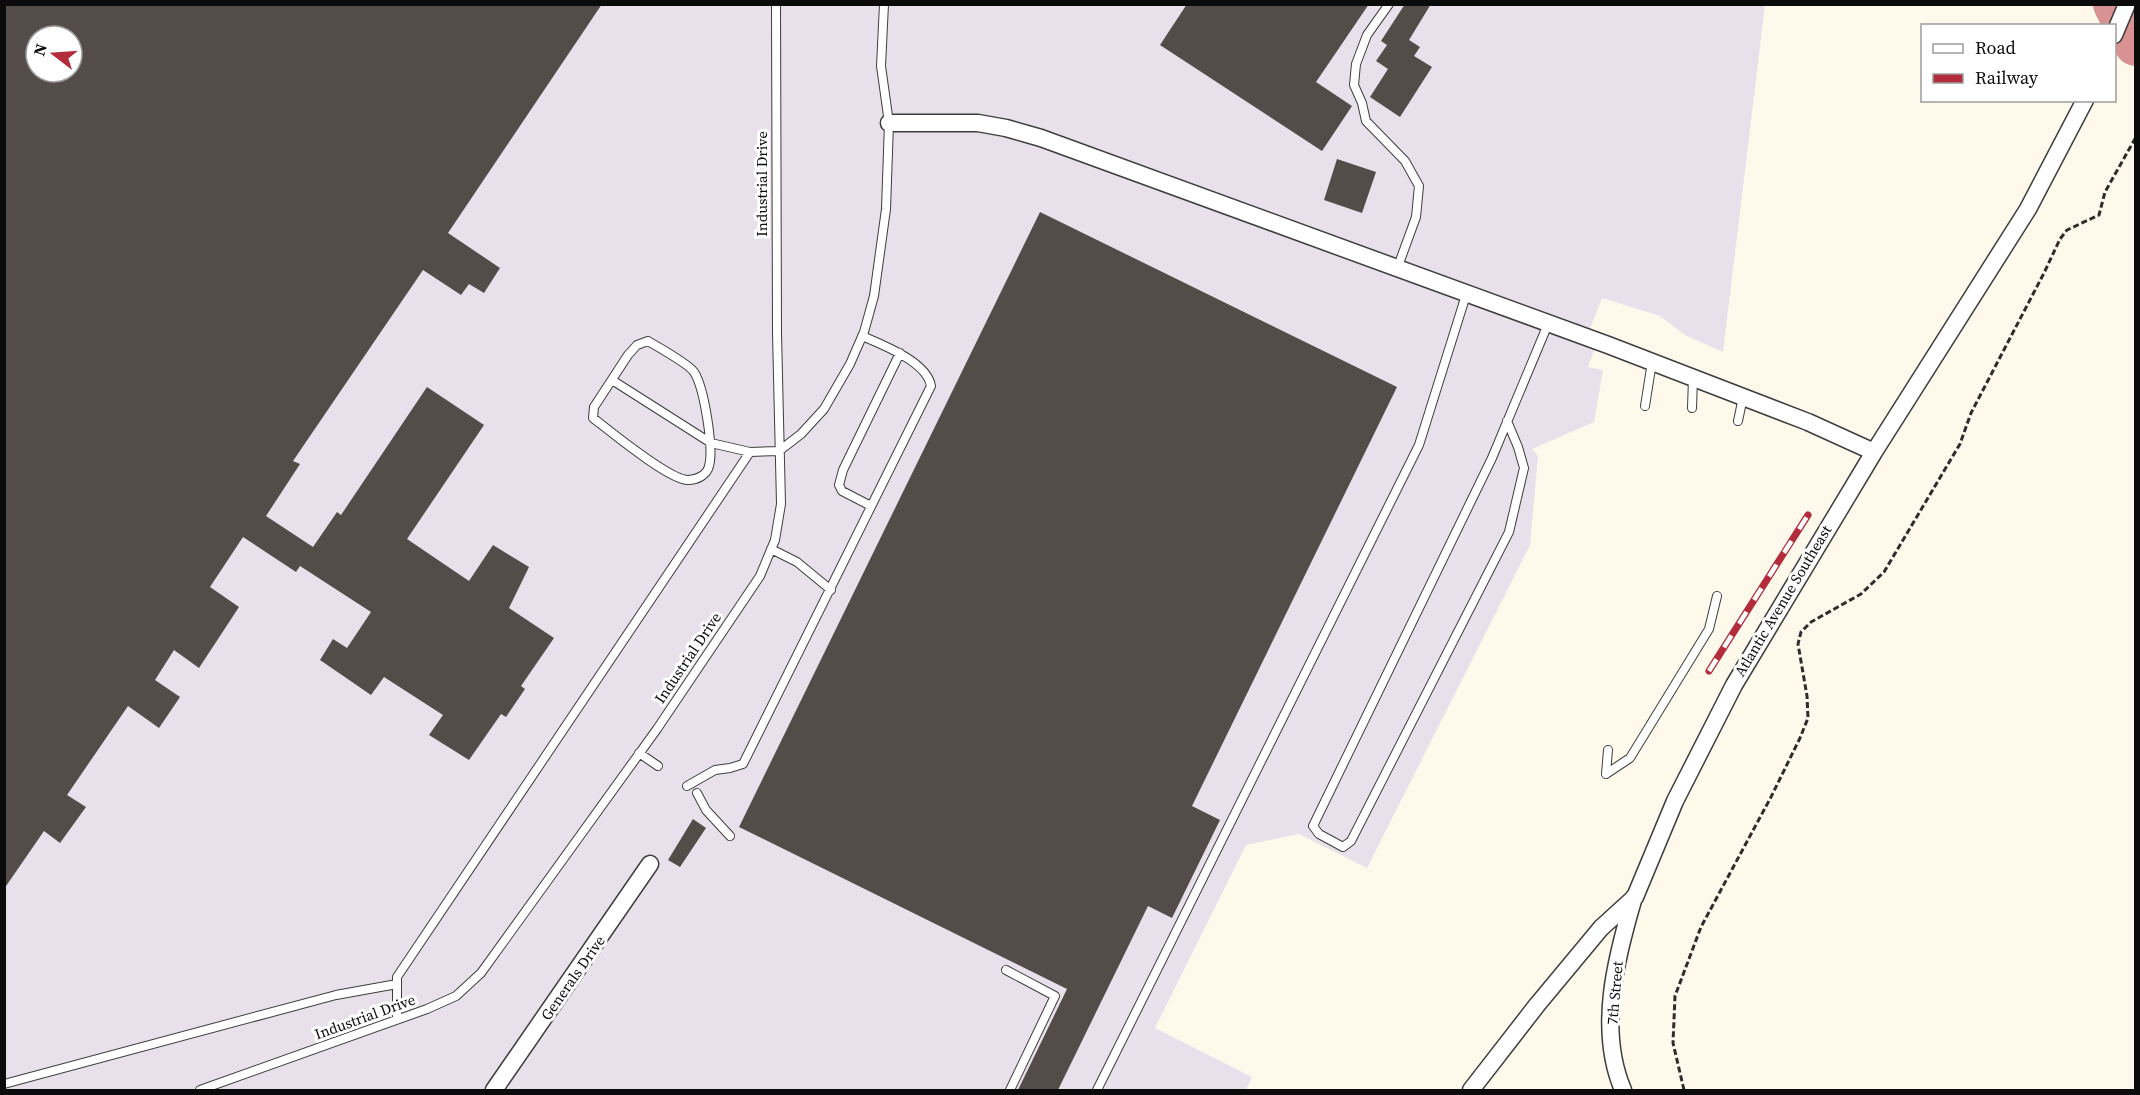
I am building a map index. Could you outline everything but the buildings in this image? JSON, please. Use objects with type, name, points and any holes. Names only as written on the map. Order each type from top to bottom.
[{"type":"street","points":[[2116,32],[2127,4]]},
{"type":"street","name":"Atlantic Avenue Southeast","points":[[1471,1090],[1530,1013],[1601,928],[1635,897],[1676,801],[1734,685],[1874,452],[2028,209],[2084,102]]},
{"type":"street","points":[[890,123],[978,123],[1020,132],[1652,362],[1808,422],[1874,452]]},
{"type":"street","name":"Generals Drive","points":[[494,1090],[650,864]]},
{"type":"street","name":"7th Street","points":[[1623,1090],[1614,1053],[1610,1015],[1614,970],[1635,897]]},
{"type":"lane","name":"Industrial Drive","points":[[200,1090],[427,1009],[456,996],[481,973],[639,753],[760,576],[775,540],[781,504],[778,451],[776,4]]},
{"type":"lane","points":[[612,380],[711,443],[750,452],[778,451],[801,434],[824,409],[850,364],[862,336],[874,296],[880,261],[886,209],[890,123],[881,66],[884,4]]},
{"type":"lane","points":[[1389,4],[1367,35],[1356,64],[1354,85],[1362,103],[1366,121],[1405,161],[1419,186],[1416,217],[1397,270]]},
{"type":"lane","points":[[1097,1090],[1419,445],[1466,295]]},
{"type":"lane","points":[[1507,421],[1524,468],[1509,531],[1351,841],[1342,847],[1319,834],[1313,826],[1492,458],[1507,421],[1548,324]]},
{"type":"lane","points":[[687,786],[715,770],[743,764],[931,386],[924,372],[900,353],[862,336]]},
{"type":"lane","points":[[648,341],[693,370],[699,384],[711,443],[709,468],[701,477],[687,480],[666,471],[592,418],[594,407],[612,380],[627,355],[637,345],[648,341]]},
{"type":"lane","points":[[871,506],[842,491],[839,485],[843,470],[900,353]]},
{"type":"lane","points":[[1645,405],[1652,362]]},
{"type":"lane","points":[[1692,408],[1693,378]]},
{"type":"lane","points":[[1738,421],[1743,397]]},
{"type":"lane","points":[[397,1019],[397,977],[750,452]]},
{"type":"lane","points":[[771,549],[797,562],[831,590]]},
{"type":"lane","points":[[1608,750],[1606,774],[1630,758],[1709,629],[1717,596]]},
{"type":"lane","points":[[639,753],[658,766]]},
{"type":"lane","points":[[697,793],[706,810],[729,836]]},
{"type":"lane","points":[[1006,970],[1055,996],[1010,1090]]},
{"type":"lane","points":[[4,1084],[336,995],[397,984]]},
{"type":"path","points":[[1684,1090],[1673,1043],[1675,996],[1689,956],[1711,906],[1771,797],[1808,718],[1808,696],[1798,644],[1801,632],[1811,622],[1861,594],[1884,572],[1960,444],[1971,413],[2060,239],[2067,230],[2099,215],[2105,192],[2136,137]]},
{"type":"shaded area","points":[[5,5],[1765,5],[1723,352],[1685,335],[1660,316],[1602,298],[1586,339],[1596,345],[1588,367],[1603,370],[1594,422],[1532,449],[1538,456],[1530,545],[1367,868],[1299,834],[1246,845],[1155,1028],[1252,1077],[1246,1090],[5,1090]]},
{"type":"taxiway","points":[[2115,4],[2136,44]]},
{"type":"railway","points":[[1709,671],[1808,515]]}]
